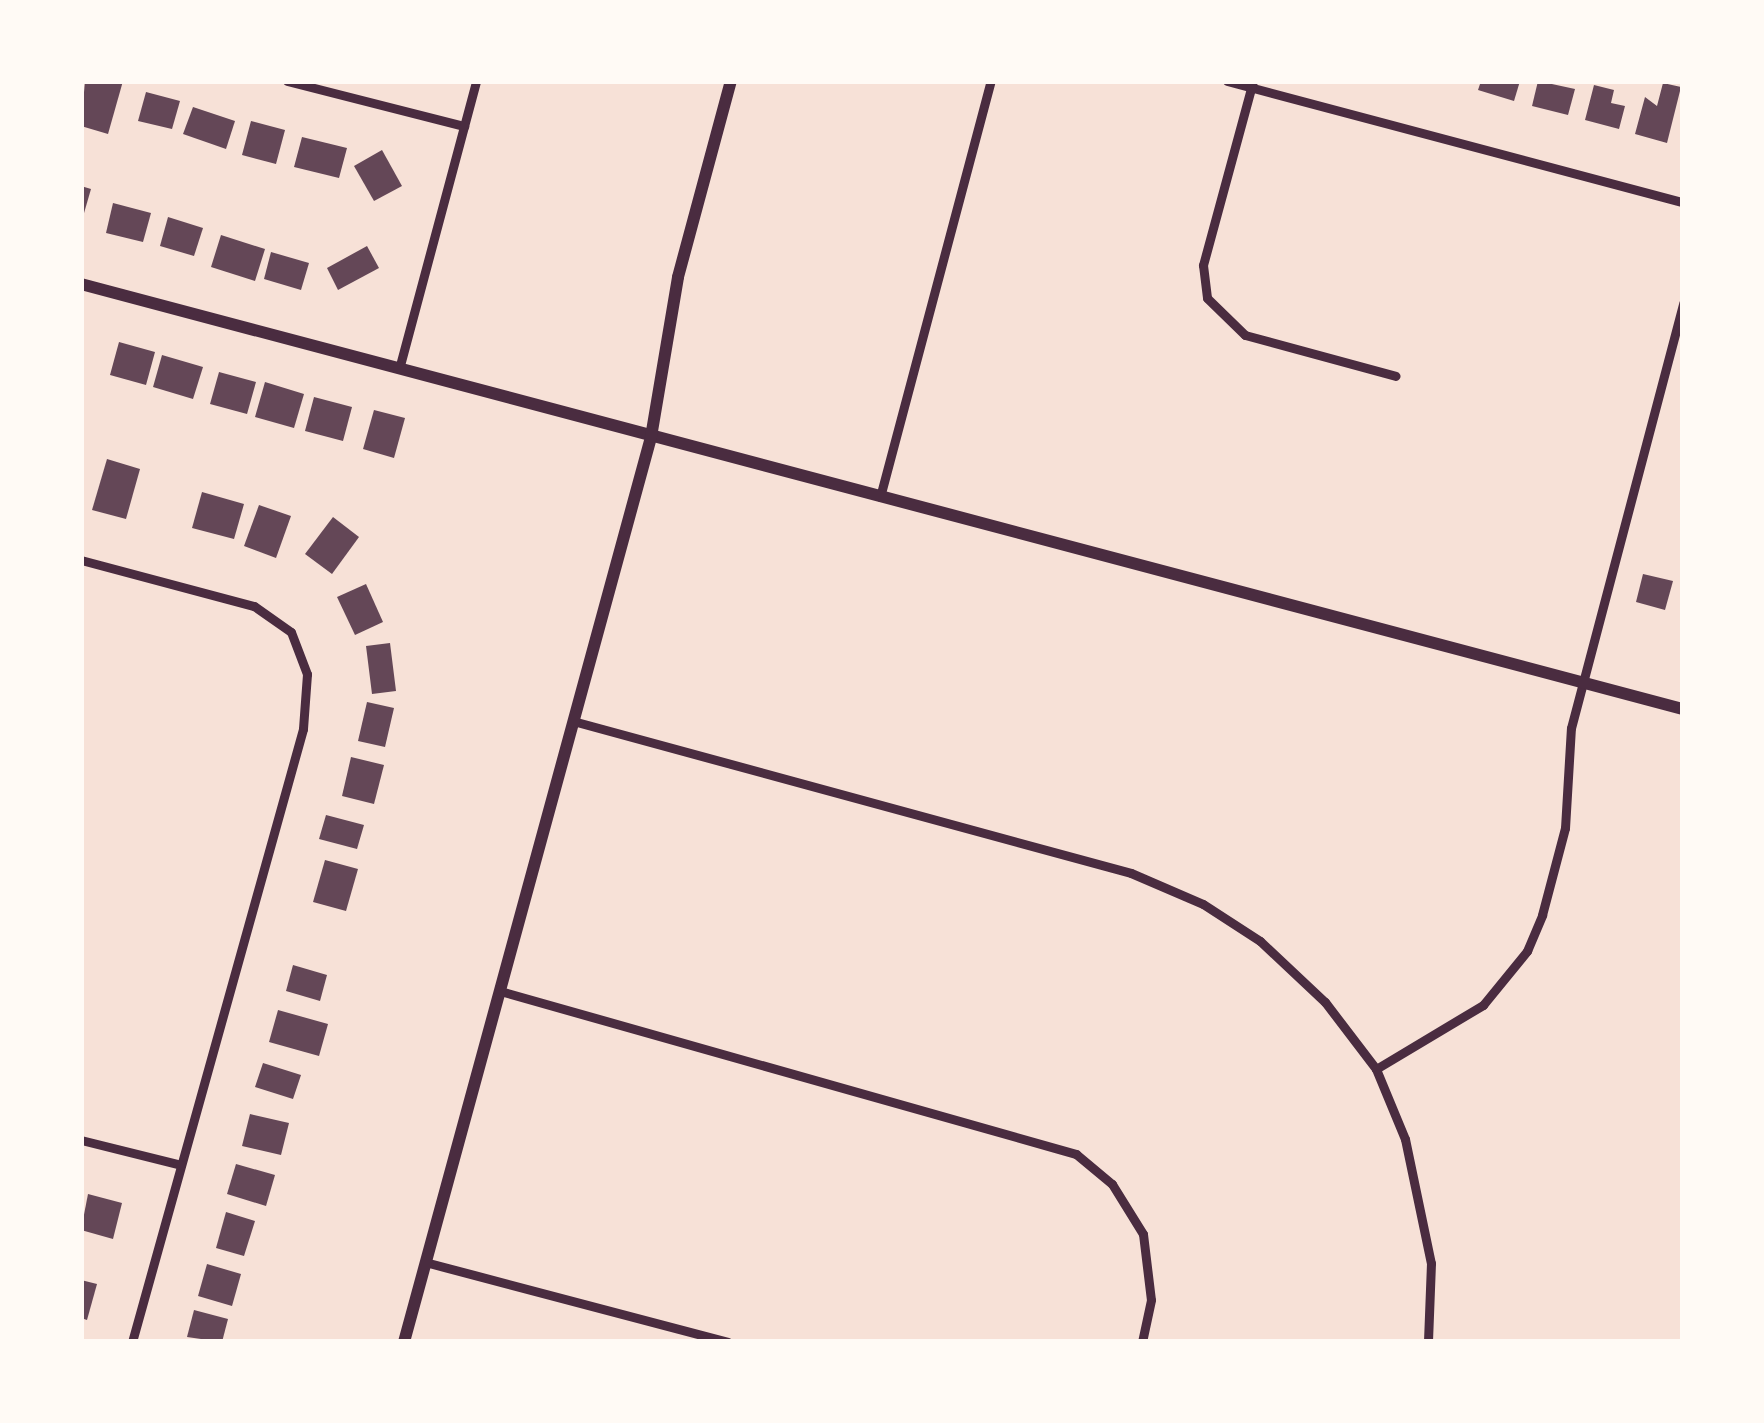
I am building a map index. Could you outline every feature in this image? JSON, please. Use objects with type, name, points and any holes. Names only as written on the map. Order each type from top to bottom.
[{"type":"street","points":[[287,81],[464,126]]},
{"type":"street","points":[[399,369],[476,81]]},
{"type":"street","points":[[404,1342],[651,437],[678,278],[731,81]]},
{"type":"street","points":[[880,497],[991,81]]},
{"type":"street","points":[[1227,81],[1683,202]]},
{"type":"street","points":[[1252,84],[1203,265],[1207,298],[1245,335],[1396,376]]},
{"type":"street","points":[[81,284],[1683,709]]},
{"type":"street","points":[[1376,1069],[1483,1005],[1527,950],[1565,828],[1582,683],[1683,303]]},
{"type":"street","points":[[81,560],[254,605],[303,651],[303,729],[132,1342]]},
{"type":"street","points":[[573,721],[1172,889],[1284,961],[1376,1069],[1423,1203],[1432,1277],[1428,1342]]},
{"type":"street","points":[[500,991],[1076,1154],[1112,1184],[1143,1234],[1151,1300],[1142,1342]]},
{"type":"street","points":[[81,1140],[181,1166]]},
{"type":"street","points":[[425,1262],[728,1342]]},
{"type":"building","points":[[85,81],[123,81],[108,134],[81,126]]},
{"type":"building","points":[[1481,81],[1520,81],[1514,101],[1478,90]]},
{"type":"building","points":[[1538,81],[1575,89],[1568,115],[1532,106]]},
{"type":"building","points":[[1663,83],[1681,87],[1667,143],[1635,134],[1645,97],[1657,106]]},
{"type":"building","points":[[1594,85],[1614,90],[1611,103],[1625,106],[1619,129],[1585,120]]},
{"type":"building","points":[[146,92],[180,101],[172,129],[138,121]]},
{"type":"building","points":[[193,107],[235,121],[226,149],[183,134]]},
{"type":"building","points":[[251,121],[285,130],[276,164],[242,155]]},
{"type":"building","points":[[302,137],[347,148],[339,178],[294,167]]},
{"type":"building","points":[[382,150],[402,186],[374,201],[354,166]]},
{"type":"building","points":[[81,186],[91,189],[82,220],[81,220]]},
{"type":"building","points":[[113,203],[151,213],[143,242],[106,233]]},
{"type":"building","points":[[168,217],[203,228],[194,256],[160,246]]},
{"type":"building","points":[[221,235],[265,249],[255,281],[211,267]]},
{"type":"building","points":[[367,246],[379,268],[338,290],[327,268]]},
{"type":"building","points":[[271,252],[309,263],[301,290],[264,279]]},
{"type":"building","points":[[119,342],[155,352],[146,385],[110,375]]},
{"type":"building","points":[[162,355],[203,367],[193,399],[153,387]]},
{"type":"building","points":[[219,372],[256,382],[247,414],[210,404]]},
{"type":"building","points":[[265,382],[304,394],[294,428],[255,417]]},
{"type":"building","points":[[314,397],[352,407],[343,441],[305,431]]},
{"type":"building","points":[[374,410],[405,418],[394,458],[363,449]]},
{"type":"building","points":[[107,459],[140,469],[126,519],[92,510]]},
{"type":"building","points":[[202,492],[244,504],[234,539],[192,528]]},
{"type":"building","points":[[259,505],[291,516],[276,558],[244,546]]},
{"type":"building","points":[[333,517],[359,537],[332,574],[305,554]]},
{"type":"building","points":[[1643,574],[1673,581],[1665,610],[1636,602]]},
{"type":"building","points":[[366,584],[383,622],[355,635],[337,597]]},
{"type":"building","points":[[390,643],[396,691],[372,694],[366,646]]},
{"type":"building","points":[[367,702],[394,708],[385,747],[358,741]]},
{"type":"building","points":[[351,757],[384,765],[374,804],[342,796]]},
{"type":"building","points":[[326,815],[364,825],[357,849],[319,839]]},
{"type":"building","points":[[325,860],[358,869],[346,911],[313,902]]},
{"type":"building","points":[[293,965],[327,975],[320,1001],[286,991]]},
{"type":"building","points":[[278,1010],[328,1024],[319,1056],[269,1042]]},
{"type":"building","points":[[263,1063],[301,1075],[293,1099],[255,1087]]},
{"type":"building","points":[[250,1114],[289,1123],[281,1155],[242,1146]]},
{"type":"building","points":[[236,1164],[275,1175],[266,1206],[227,1194]]},
{"type":"building","points":[[88,1194],[122,1203],[113,1239],[81,1230]]},
{"type":"building","points":[[226,1212],[255,1221],[244,1256],[216,1248]]},
{"type":"building","points":[[207,1264],[241,1274],[232,1306],[198,1296]]},
{"type":"building","points":[[81,1280],[97,1284],[87,1320],[81,1318]]},
{"type":"building","points":[[194,1310],[228,1319],[222,1342],[187,1337]]}]
